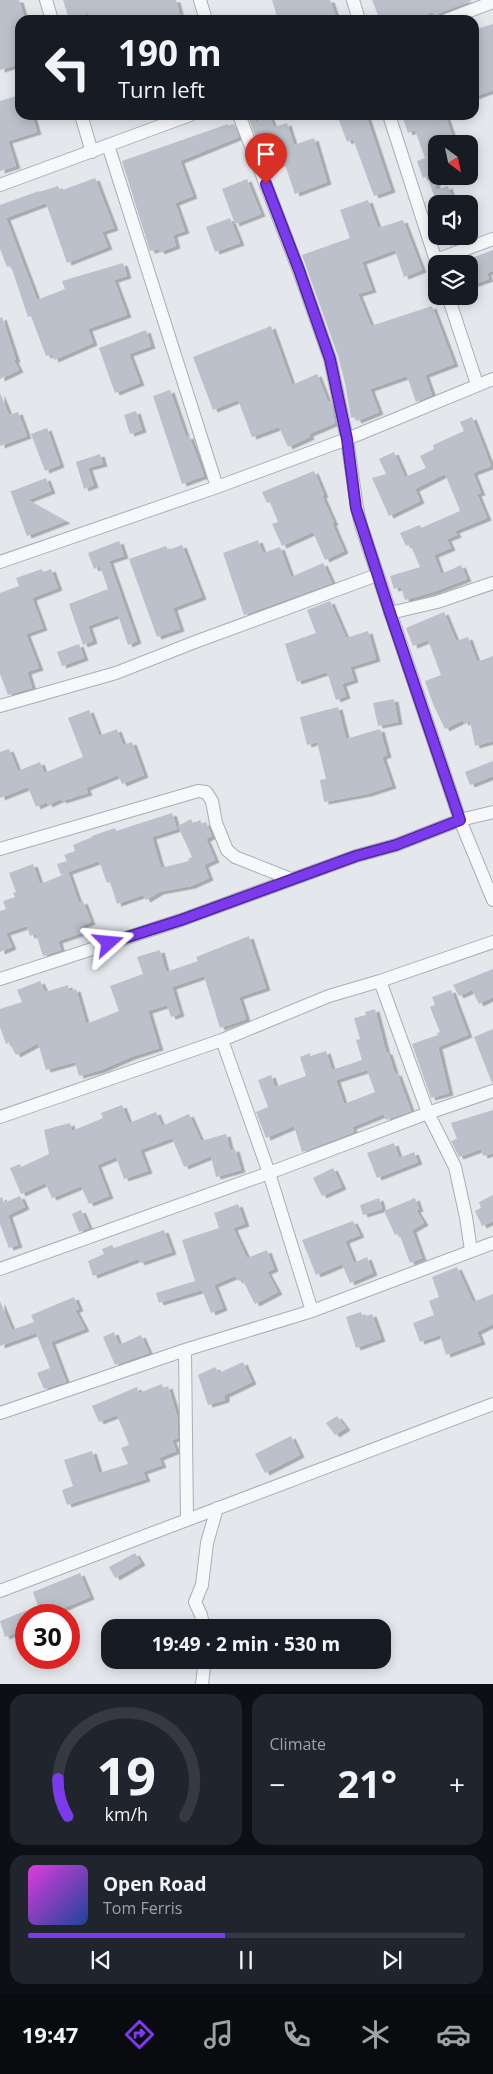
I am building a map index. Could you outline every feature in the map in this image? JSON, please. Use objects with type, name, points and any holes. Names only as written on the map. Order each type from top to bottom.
[{"type":"street","points":[[46,0],[50,15]]},
{"type":"street","points":[[200,0],[204,15]]},
{"type":"street","points":[[353,0],[357,15]]},
{"type":"street","points":[[459,15],[493,2]]},
{"type":"street","points":[[82,120],[92,152]]},
{"type":"street","points":[[0,185],[176,120]]},
{"type":"street","points":[[241,120],[299,270],[330,359],[347,439],[356,508],[460,820],[493,900]]},
{"type":"street","points":[[391,120],[434,255]]},
{"type":"street","points":[[108,145],[217,487]]},
{"type":"street","points":[[453,255],[493,239]]},
{"type":"street","points":[[451,305],[477,384]]},
{"type":"street","points":[[0,562],[217,487],[347,439],[493,379]]},
{"type":"street","points":[[0,706],[116,673],[195,642],[378,576]]},
{"type":"street","points":[[390,613],[437,602],[493,582]]},
{"type":"street","points":[[0,849],[198,791],[206,792],[212,801],[216,823],[227,850],[234,857],[291,879]]},
{"type":"street","points":[[0,979],[181,920],[356,856],[396,845],[460,820],[493,812]]},
{"type":"street","points":[[0,1117],[222,1040],[329,996],[380,981],[493,942]]},
{"type":"street","points":[[380,981],[428,1113],[455,1167],[471,1251]]},
{"type":"street","points":[[222,1040],[269,1173],[312,1311]]},
{"type":"street","points":[[0,1269],[493,1091]]},
{"type":"street","points":[[0,1413],[185,1350],[312,1311],[493,1242]]},
{"type":"street","points":[[185,1350],[187,1520]]},
{"type":"street","points":[[0,1591],[493,1404]]},
{"type":"street","points":[[202,1619],[194,1602],[202,1585],[208,1543],[218,1508]]},
{"type":"street","points":[[202,1684],[204,1669]]},
{"type":"building","points":[[0,0],[19,0],[24,15],[15,15],[15,66],[0,70]]},
{"type":"building","points":[[63,0],[176,0],[180,15],[90,15],[89,13],[68,15]]},
{"type":"building","points":[[272,0],[330,0],[335,15],[276,15]]},
{"type":"building","points":[[372,0],[471,0],[434,15],[433,12],[425,15],[378,15]]},
{"type":"building","points":[[493,24],[493,90],[479,95],[479,28]]},
{"type":"building","points":[[15,96],[15,120],[33,120],[37,132],[8,141],[16,166],[0,171],[0,101]]},
{"type":"building","points":[[249,120],[255,120],[256,122],[271,120],[274,127],[287,123],[294,145],[314,138],[327,182],[295,194],[284,162],[268,169]]},
{"type":"building","points":[[339,120],[368,120],[391,190],[374,196],[353,139],[347,142]]},
{"type":"building","points":[[404,120],[447,120],[452,135],[428,135],[428,179],[427,176],[423,178],[417,161],[425,158],[415,130],[408,133]]},
{"type":"building","points":[[228,124],[228,126],[234,124],[239,137],[180,161],[193,196],[175,203],[185,231],[173,235],[176,246],[160,252],[159,249],[150,251],[122,161]]},
{"type":"building","points":[[95,178],[114,228],[102,232],[108,247],[67,263],[46,203],[6,218],[37,300],[65,289],[62,281],[123,263],[127,276],[114,280],[127,315],[88,329],[93,343],[54,360],[52,354],[46,356],[31,316],[28,317],[11,266],[7,267],[0,249],[0,205],[58,186],[60,191]]},
{"type":"building","points":[[247,179],[261,214],[235,224],[222,189]]},
{"type":"building","points":[[430,185],[436,185],[436,190],[448,186],[451,195],[434,195]]},
{"type":"building","points":[[368,200],[378,228],[403,220],[422,270],[404,277],[395,250],[362,262],[372,290],[358,294],[371,326],[432,306],[454,364],[425,375],[432,395],[416,402],[407,376],[370,389],[379,412],[357,421],[355,417],[351,418],[338,356],[302,255],[350,238],[340,210]]},
{"type":"building","points":[[230,218],[240,243],[215,252],[206,227]]},
{"type":"building","points":[[493,250],[493,271],[487,273],[489,279],[478,283],[478,256]]},
{"type":"building","points":[[2,317],[16,360],[14,360],[19,370],[0,379],[0,318]]},
{"type":"building","points":[[271,326],[292,385],[317,374],[328,402],[331,401],[335,423],[309,434],[310,437],[288,447],[279,427],[252,437],[238,400],[213,410],[193,357]]},
{"type":"building","points":[[146,330],[151,346],[129,354],[140,383],[115,393],[99,348]]},
{"type":"building","points":[[170,390],[186,437],[189,436],[204,476],[182,484],[153,396]]},
{"type":"building","points":[[0,393],[9,415],[18,412],[27,436],[0,446]]},
{"type":"building","points":[[136,411],[142,430],[130,434],[124,415]]},
{"type":"building","points":[[472,417],[491,466],[473,473],[481,493],[477,494],[487,518],[455,531],[457,535],[447,539],[451,548],[434,555],[441,574],[461,565],[467,579],[405,600],[401,587],[394,589],[390,576],[420,567],[410,544],[406,546],[400,533],[420,525],[421,528],[460,511],[445,474],[415,489],[420,501],[389,516],[372,478],[386,474],[379,459],[394,452],[405,477],[426,468],[420,456],[434,449],[433,445],[464,431],[460,422]]},
{"type":"building","points":[[47,428],[60,465],[45,471],[31,434]]},
{"type":"building","points":[[100,454],[103,464],[88,468],[94,485],[84,489],[76,462]]},
{"type":"building","points":[[314,471],[344,551],[325,560],[313,532],[282,546],[272,524],[278,522],[270,502],[267,503],[262,492]]},
{"type":"building","points":[[46,478],[51,491],[28,500],[66,521],[27,536],[10,490],[12,491]]},
{"type":"building","points":[[258,540],[263,553],[280,547],[291,577],[323,563],[332,583],[244,615],[223,553]]},
{"type":"building","points":[[119,541],[124,556],[109,561],[137,641],[128,645],[118,615],[88,626],[93,641],[83,645],[69,604],[108,589],[100,566],[94,569],[88,553]]},
{"type":"building","points":[[182,545],[202,597],[173,608],[180,629],[157,637],[129,559],[166,546],[168,550]]},
{"type":"building","points":[[42,569],[43,572],[51,569],[58,588],[32,598],[43,628],[26,634],[39,668],[27,672],[32,688],[8,695],[0,674],[0,593],[19,586],[16,578]]},
{"type":"building","points":[[330,601],[346,638],[368,631],[376,659],[350,667],[354,680],[342,684],[346,696],[336,700],[327,672],[297,682],[285,644],[316,633],[307,610]]},
{"type":"building","points":[[444,612],[456,641],[468,637],[477,662],[493,656],[493,741],[475,746],[470,721],[464,723],[463,720],[445,729],[433,704],[425,681],[441,675],[428,640],[413,646],[406,628]]},
{"type":"building","points":[[79,644],[84,658],[62,666],[57,652]]},
{"type":"building","points":[[394,699],[398,722],[378,726],[373,703]]},
{"type":"building","points":[[338,707],[346,739],[380,729],[387,755],[382,757],[392,786],[367,794],[324,802],[320,780],[326,779],[317,742],[307,745],[300,717]]},
{"type":"building","points":[[89,710],[99,736],[117,729],[123,745],[132,742],[144,775],[122,784],[118,775],[86,788],[88,793],[62,801],[61,799],[48,805],[47,802],[36,807],[28,787],[0,798],[0,752],[9,749],[18,771],[40,762],[44,773],[83,757],[68,718]]},
{"type":"building","points":[[493,761],[493,776],[470,785],[465,772]]},
{"type":"building","points":[[172,813],[177,829],[152,837],[161,868],[189,861],[188,859],[192,857],[178,826],[191,819],[193,824],[200,820],[202,824],[206,822],[212,836],[206,839],[215,860],[204,865],[209,878],[191,886],[159,892],[146,900],[143,895],[117,904],[110,882],[107,883],[99,861],[68,872],[79,903],[83,901],[91,922],[79,927],[81,933],[58,941],[61,950],[43,956],[36,934],[30,936],[27,926],[6,933],[12,947],[0,952],[0,911],[6,909],[3,901],[15,897],[13,893],[16,892],[9,873],[33,864],[40,884],[65,874],[61,875],[57,864],[67,861],[64,855],[75,851],[73,845],[115,828],[116,831]]},
{"type":"building","points":[[249,936],[266,988],[239,997],[246,1019],[220,1028],[204,976],[172,987],[180,1014],[171,1017],[167,1005],[148,1011],[159,1048],[131,1057],[101,1070],[79,1076],[75,1062],[46,1070],[38,1043],[16,1055],[9,1042],[6,1044],[0,1027],[0,1009],[22,1002],[17,990],[40,981],[45,992],[68,985],[69,991],[76,989],[86,1024],[119,1011],[110,986],[143,974],[137,957],[160,950],[166,972],[198,961],[196,957]]},
{"type":"building","points":[[493,969],[493,997],[479,1004],[472,990],[459,996],[453,985]]},
{"type":"building","points":[[451,990],[468,1035],[438,1047],[449,1093],[431,1098],[412,1044],[438,1035],[437,1033],[440,1032],[430,1007],[435,1005],[432,997]]},
{"type":"building","points":[[375,1009],[386,1052],[388,1052],[395,1074],[397,1073],[411,1111],[386,1120],[384,1114],[352,1127],[354,1132],[302,1152],[294,1126],[266,1138],[256,1112],[268,1107],[258,1080],[271,1075],[275,1087],[306,1076],[300,1057],[310,1053],[310,1056],[326,1051],[332,1070],[362,1060],[356,1040],[360,1039],[354,1018],[366,1015],[365,1012]],"holes":[[[367,1070],[375,1092],[344,1104],[336,1080]]]},
{"type":"building","points":[[493,1029],[493,1083],[492,1083],[474,1037]]},
{"type":"building","points":[[122,1105],[129,1123],[156,1112],[162,1126],[189,1114],[201,1141],[226,1134],[230,1150],[235,1149],[241,1170],[216,1177],[211,1156],[184,1167],[172,1138],[140,1150],[148,1171],[124,1179],[116,1157],[97,1165],[109,1196],[89,1204],[81,1186],[52,1198],[45,1183],[21,1194],[10,1168],[20,1164],[21,1167],[49,1154],[44,1130],[70,1123],[72,1131],[103,1118],[101,1113]]},
{"type":"building","points":[[493,1110],[493,1153],[483,1156],[481,1149],[459,1157],[451,1141],[457,1139],[451,1123]]},
{"type":"building","points":[[394,1143],[399,1158],[414,1152],[418,1162],[377,1178],[367,1153]]},
{"type":"building","points":[[333,1168],[342,1187],[322,1196],[313,1178]]},
{"type":"building","points":[[493,1195],[493,1221],[482,1226],[475,1211],[481,1208],[479,1202]]},
{"type":"building","points":[[20,1196],[25,1207],[8,1215],[18,1245],[9,1248],[0,1224],[0,1198],[2,1197],[4,1203]]},
{"type":"building","points":[[379,1198],[382,1209],[363,1215],[360,1205]]},
{"type":"building","points":[[415,1198],[419,1209],[416,1210],[424,1223],[412,1230],[422,1258],[410,1263],[399,1233],[395,1235],[384,1211]]},
{"type":"building","points":[[238,1204],[245,1224],[233,1228],[247,1258],[267,1250],[274,1269],[267,1272],[278,1292],[255,1304],[242,1279],[238,1281],[235,1276],[214,1285],[223,1308],[211,1313],[202,1290],[159,1303],[156,1293],[195,1281],[182,1240],[219,1228],[214,1213]]},
{"type":"building","points":[[81,1210],[89,1228],[79,1232],[72,1214]]},
{"type":"building","points":[[353,1221],[360,1235],[345,1241],[354,1263],[367,1257],[373,1273],[350,1283],[342,1264],[316,1275],[302,1240]]},
{"type":"building","points":[[164,1230],[172,1252],[140,1263],[138,1259],[93,1276],[88,1261],[104,1254],[102,1249],[112,1245],[114,1248]]},
{"type":"building","points":[[457,1267],[473,1302],[493,1294],[493,1324],[477,1332],[481,1342],[446,1355],[440,1335],[420,1342],[413,1323],[434,1315],[429,1301],[439,1297],[432,1277]]},
{"type":"building","points":[[74,1297],[79,1309],[75,1310],[85,1329],[51,1342],[66,1382],[44,1389],[37,1373],[50,1368],[36,1333],[0,1346],[0,1301],[12,1330],[34,1322],[31,1315]]},
{"type":"building","points":[[361,1312],[363,1317],[372,1314],[381,1339],[356,1348],[346,1317]]},
{"type":"building","points":[[114,1332],[119,1345],[141,1335],[149,1353],[115,1365],[103,1337]]},
{"type":"building","points":[[243,1362],[252,1382],[225,1395],[225,1400],[208,1405],[198,1375],[215,1367],[219,1373]]},
{"type":"building","points":[[162,1384],[163,1388],[168,1386],[178,1419],[178,1438],[172,1440],[176,1451],[159,1458],[162,1465],[143,1472],[146,1479],[67,1505],[62,1490],[73,1486],[64,1460],[92,1451],[99,1473],[128,1464],[121,1448],[129,1445],[117,1415],[99,1422],[92,1406],[137,1387],[139,1393]]},
{"type":"building","points":[[337,1416],[346,1428],[335,1435],[326,1423]]},
{"type":"building","points":[[291,1436],[300,1455],[265,1473],[255,1454]]},
{"type":"building","points":[[135,1553],[141,1563],[115,1578],[109,1567]]},
{"type":"building","points":[[80,1573],[90,1597],[73,1604],[37,1604],[33,1592]]},
{"type":"building","points":[[15,1615],[15,1633],[5,1637],[0,1621]]},
{"type":"route","points":[[109,943],[181,920],[356,856],[396,845],[460,820],[356,508],[347,439],[330,359],[266,184]]}]
